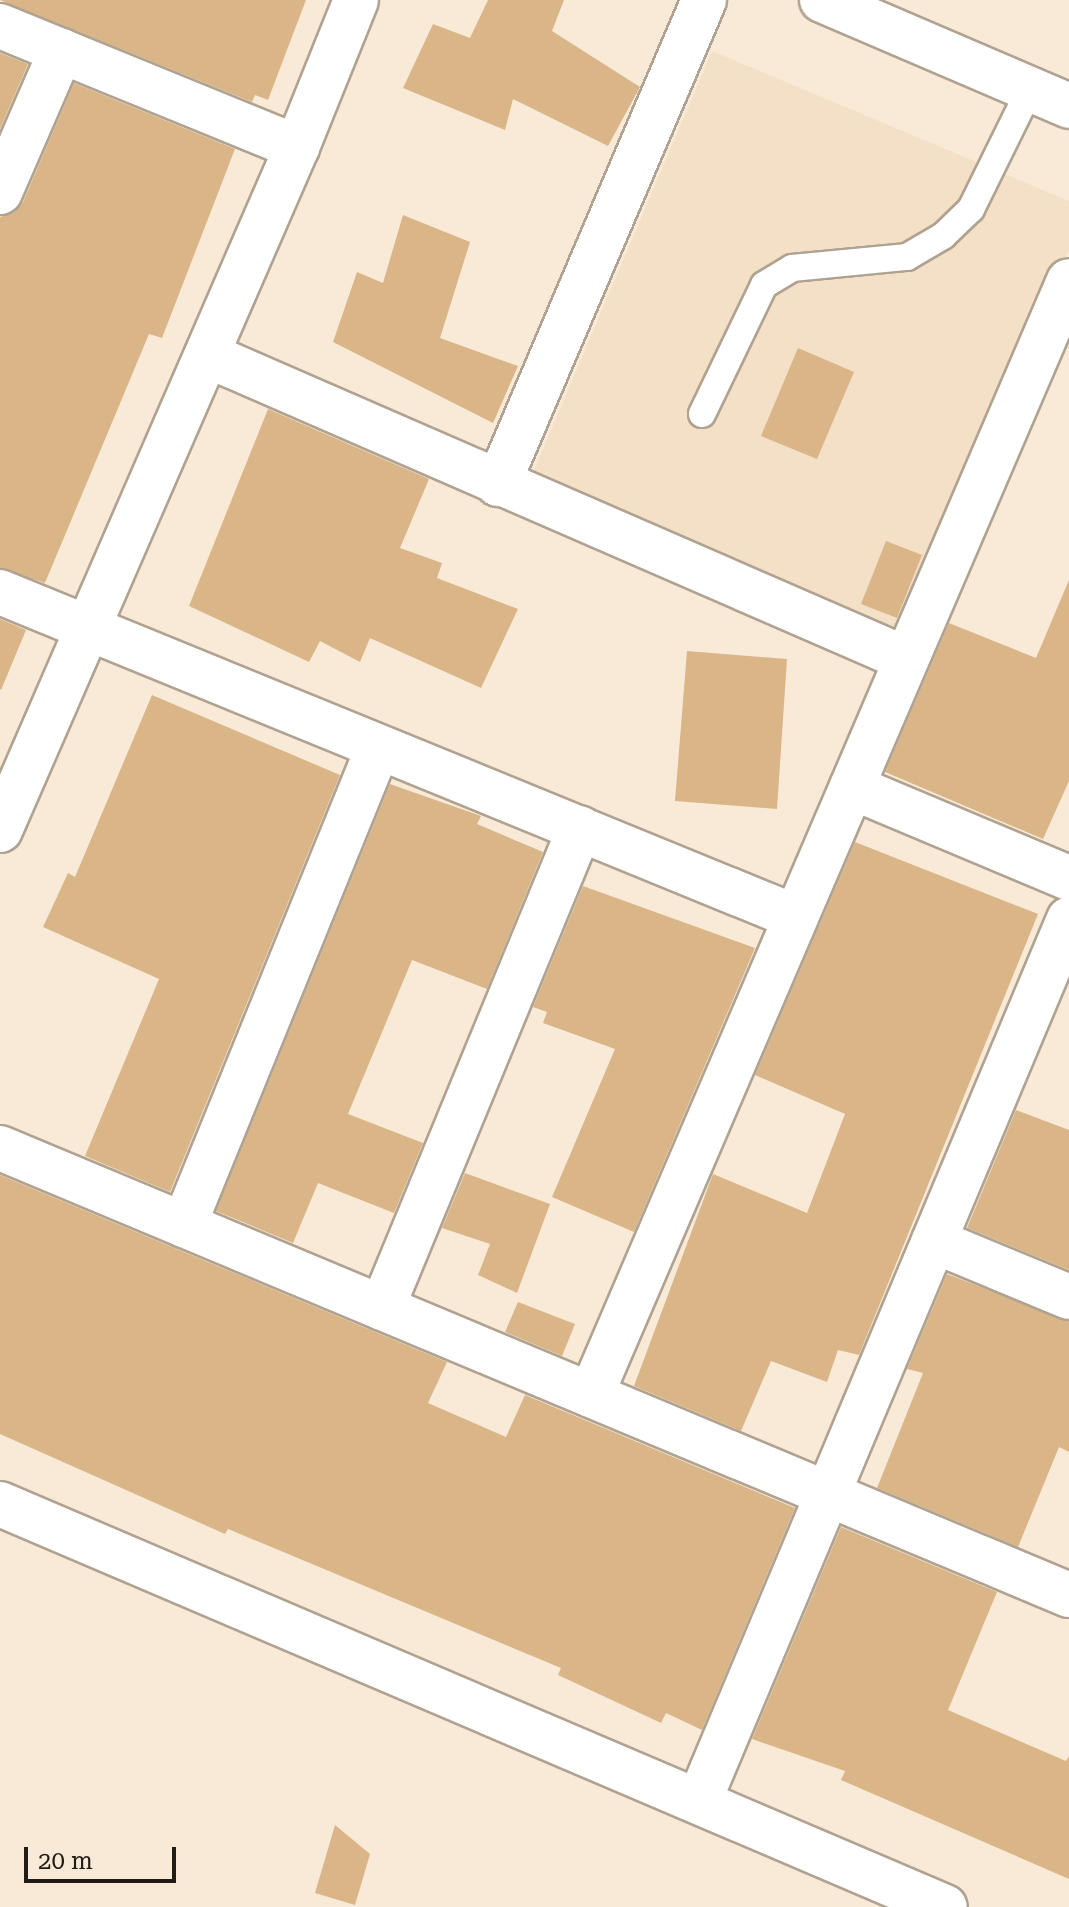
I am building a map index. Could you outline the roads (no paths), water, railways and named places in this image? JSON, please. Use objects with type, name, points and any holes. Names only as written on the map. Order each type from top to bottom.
[{"type":"street","points":[[0,830],[297,147],[356,0]]},
{"type":"street","points":[[498,484],[704,0]]},
{"type":"street","points":[[822,0],[1069,106]]},
{"type":"street","points":[[0,26],[297,147]]},
{"type":"street","points":[[0,192],[61,51]]},
{"type":"street","points":[[591,1395],[1069,281]]},
{"type":"street","points":[[207,355],[906,659]]},
{"type":"street","points":[[0,592],[795,917]]},
{"type":"street","points":[[184,1225],[378,748]]},
{"type":"street","points":[[852,787],[1069,878]]},
{"type":"street","points":[[382,1308],[580,828]]},
{"type":"street","points":[[699,1801],[1069,919]]},
{"type":"street","points":[[0,1148],[1069,1595]]},
{"type":"street","points":[[934,1241],[1069,1297]]},
{"type":"street","points":[[0,1504],[945,1907]]},
{"type":"lane","points":[[702,414],[764,285],[792,268],[907,257],[943,236],[971,209],[1029,91]]}]
